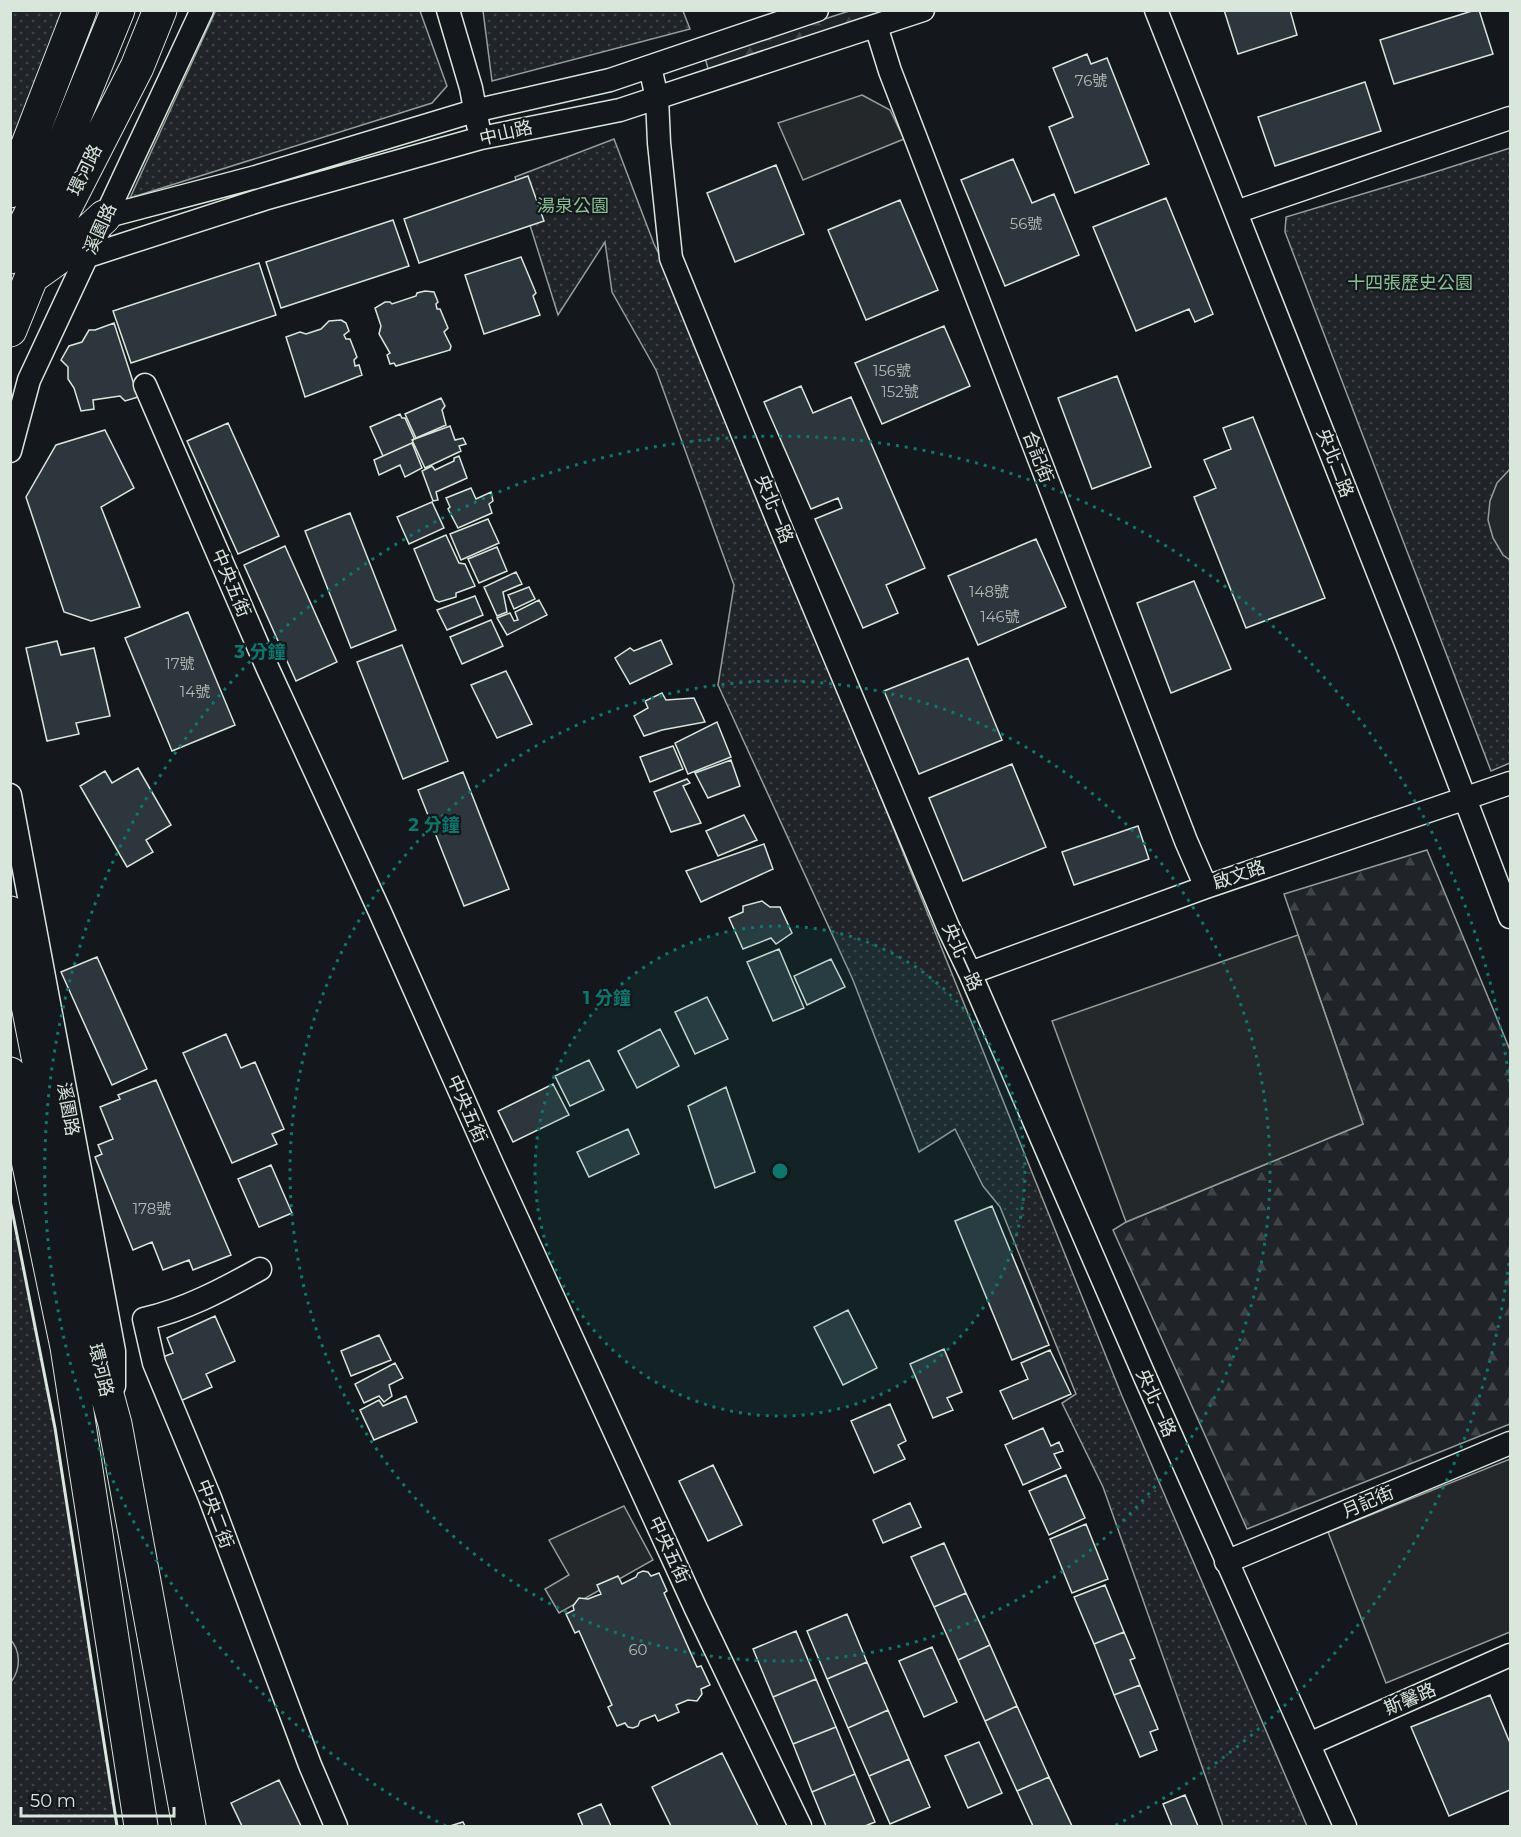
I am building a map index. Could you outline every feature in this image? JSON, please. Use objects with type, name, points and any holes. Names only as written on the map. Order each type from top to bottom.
[{"type":"highway","points":[[10,192],[80,10]]},
{"type":"highway","name":"環河路","points":[[39,260],[13,228],[100,10]]},
{"type":"highway","points":[[39,260],[61,150],[117,10]]},
{"type":"highway","points":[[94,151],[114,57],[133,10]]},
{"type":"highway","name":"環河路","points":[[10,330],[39,260],[137,67],[160,10]]},
{"type":"highway","points":[[39,260],[104,218]]},
{"type":"highway","name":"環河路","points":[[10,913],[94,1342],[114,1424],[189,1827]]},
{"type":"highway","name":"環河路","points":[[10,1074],[67,1347],[141,1827]]},
{"type":"highway","points":[[127,1495],[174,1827]]},
{"type":"street","name":"溪園路","points":[[104,218],[202,10]]},
{"type":"street","points":[[448,10],[471,88],[481,138]]},
{"type":"street","name":"中山路","points":[[104,218],[256,177],[474,111],[610,80],[818,10]]},
{"type":"street","name":"中山路","points":[[39,260],[481,138],[620,110],[923,10]]},
{"type":"street","name":"央北二路","points":[[1156,10],[1466,798],[1510,916]]},
{"type":"street","name":"合記街","points":[[876,26],[894,82],[1206,887]]},
{"type":"street","name":"央北一路","points":[[650,67],[657,98],[659,143],[671,258],[948,927],[1226,1562],[1345,1827]]},
{"type":"street","points":[[1236,212],[1510,118]]},
{"type":"street","name":"溪園路","points":[[10,451],[29,380],[39,260]]},
{"type":"street","name":"中央五街","points":[[145,385],[268,669],[380,912],[493,1167],[696,1609],[800,1827]]},
{"type":"street","name":"啟文路","points":[[970,973],[1206,887],[1510,783]]},
{"type":"street","name":"溪園路","points":[[10,795],[114,1351],[114,1424]]},
{"type":"street","name":"中央二街","points":[[260,1269],[220,1291],[159,1316],[144,1319],[154,1363],[210,1498],[310,1765],[336,1827]]},
{"type":"street","name":"月記街","points":[[1226,1562],[1510,1443]]},
{"type":"street","name":"斯馨路","points":[[1309,1744],[1510,1655]]},
{"type":"green space","points":[[216,10],[420,11],[447,86],[432,103],[130,198]]},
{"type":"green space","points":[[11,11],[63,11],[11,147]]},
{"type":"green space","points":[[483,11],[683,11],[690,29],[492,81]]},
{"type":"green space","points":[[849,11],[897,11],[709,72],[705,58]]},
{"type":"green space","name":"湯泉公園","points":[[614,139],[654,244],[675,286],[1122,1396],[1307,1826],[1223,1826],[1103,1487],[1062,1403],[1076,1394],[1000,1207],[983,1186],[955,1129],[919,1152],[853,980],[718,685],[734,585],[656,370],[612,292],[605,242],[558,315],[515,177]]},
{"type":"green space","name":"十四張歷史公園","points":[[1510,148],[1510,763],[1491,771],[1285,232],[1286,217]]},
{"type":"green space","points":[[1427,850],[1510,1050],[1510,1424],[1247,1529],[1113,1230],[1126,1222],[1363,1124],[1284,894]]},
{"type":"green space","points":[[10,1200],[55,1428],[117,1826],[11,1826]]},
{"type":"green space","points":[[10,1639],[18,1654],[17,1671],[11,1682]]},
{"type":"shaded area","points":[[862,95],[890,110],[904,139],[803,180],[778,123]]},
{"type":"shaded area","points":[[1510,469],[1510,560],[1503,555],[1493,538],[1488,520],[1490,501],[1497,483]]},
{"type":"shaded area","points":[[1298,935],[1363,1124],[1126,1222],[1052,1021]]},
{"type":"shaded area","points":[[1510,1459],[1510,1632],[1386,1683],[1328,1532]]},
{"type":"shaded area","points":[[624,1506],[653,1560],[559,1613],[545,1589],[569,1575],[549,1540]]},
{"type":"building","points":[[1224,10],[1290,10],[1297,35],[1238,54]]},
{"type":"building","points":[[1479,10],[1493,54],[1394,84],[1380,40]]},
{"type":"building","points":[[1087,54],[1091,64],[1107,58],[1149,164],[1075,193],[1049,127],[1073,117],[1053,68]]},
{"type":"building","points":[[1365,82],[1381,131],[1275,166],[1258,117]]},
{"type":"building","points":[[1013,159],[1032,203],[1054,194],[1079,255],[1005,286],[961,180]]},
{"type":"building","points":[[776,165],[804,234],[735,262],[707,193]]},
{"type":"building","points":[[528,176],[544,221],[419,263],[404,219]]},
{"type":"building","points":[[1166,198],[1213,314],[1195,322],[1189,309],[1136,331],[1093,227]]},
{"type":"building","points":[[900,200],[938,290],[866,320],[828,230]]},
{"type":"building","points":[[393,220],[409,266],[281,308],[266,262]]},
{"type":"building","points":[[521,257],[536,293],[533,296],[540,315],[484,334],[465,275]]},
{"type":"building","points":[[259,263],[276,315],[131,363],[113,311]]},
{"type":"building","points":[[425,291],[434,292],[438,302],[437,309],[440,309],[448,328],[444,332],[451,346],[450,350],[396,366],[394,363],[390,364],[387,355],[390,353],[379,334],[381,326],[375,308],[385,302],[392,304]]},
{"type":"building","points":[[341,320],[346,323],[349,331],[344,335],[346,339],[350,339],[357,357],[354,360],[355,366],[359,365],[362,375],[305,397],[286,337],[300,332],[306,334],[321,329],[329,321]]},
{"type":"building","points":[[114,323],[138,397],[125,401],[120,396],[93,400],[94,409],[81,411],[74,388],[68,379],[68,367],[61,360],[69,346],[82,342],[89,330]]},
{"type":"building","points":[[944,326],[970,386],[882,424],[855,363]]},
{"type":"building","points":[[1117,376],[1151,467],[1092,489],[1058,398]]},
{"type":"building","points":[[801,386],[813,413],[851,397],[925,568],[886,585],[898,613],[863,628],[815,519],[842,508],[838,498],[811,509],[764,402]]},
{"type":"building","points":[[441,398],[445,406],[442,410],[446,425],[416,438],[405,414]]},
{"type":"building","points":[[400,414],[402,418],[405,418],[414,438],[412,443],[383,456],[370,427]]},
{"type":"building","points":[[1253,417],[1325,598],[1246,628],[1194,497],[1216,488],[1204,460],[1231,449],[1223,428]]},
{"type":"building","points":[[228,423],[279,536],[238,554],[187,441]]},
{"type":"building","points":[[450,426],[455,440],[463,438],[466,444],[459,446],[461,451],[425,468],[412,440]]},
{"type":"building","points":[[105,430],[134,488],[101,507],[140,607],[91,621],[64,612],[26,497],[56,445]]},
{"type":"building","points":[[412,443],[422,468],[405,477],[400,465],[379,475],[374,460]]},
{"type":"building","points":[[459,456],[467,478],[436,492],[438,500],[433,501],[422,471],[432,466],[435,470]]},
{"type":"building","points":[[471,488],[476,499],[491,492],[493,501],[489,504],[492,513],[458,528],[448,509],[450,507],[446,498]]},
{"type":"building","points":[[432,502],[444,528],[409,544],[397,517]]},
{"type":"building","points":[[350,513],[396,630],[351,648],[305,531]]},
{"type":"building","points":[[488,519],[499,543],[461,560],[450,534]]},
{"type":"building","points":[[446,535],[459,563],[465,564],[475,586],[456,593],[456,597],[439,602],[435,600],[414,549]]},
{"type":"building","points":[[1036,539],[1066,607],[978,645],[948,576]]},
{"type":"building","points":[[285,546],[337,662],[296,681],[244,565]]},
{"type":"building","points":[[497,547],[507,571],[479,583],[468,559]]},
{"type":"building","points":[[516,572],[522,584],[503,592],[507,612],[497,616],[484,587]]},
{"type":"building","points":[[1194,581],[1231,669],[1171,693],[1137,603]]},
{"type":"building","points":[[529,587],[535,599],[514,609],[508,595]]},
{"type":"building","points":[[475,596],[483,615],[447,630],[437,610]]},
{"type":"building","points":[[539,600],[547,615],[507,635],[497,618],[510,613],[514,621],[518,620],[515,612]]},
{"type":"building","points":[[188,612],[235,725],[172,751],[125,638]]},
{"type":"building","points":[[491,620],[503,646],[462,664],[450,637]]},
{"type":"building","points":[[661,640],[672,664],[630,684],[615,658],[630,648],[634,651]]},
{"type":"building","points":[[57,641],[61,655],[94,648],[110,716],[76,723],[79,734],[47,741],[26,648]]},
{"type":"building","points":[[402,645],[448,761],[403,779],[357,662]]},
{"type":"building","points":[[968,658],[1002,740],[919,774],[884,691]]},
{"type":"building","points":[[506,671],[532,724],[497,738],[471,685]]},
{"type":"building","points":[[662,693],[666,700],[694,698],[705,722],[662,730],[644,736],[634,716],[648,708],[645,701]]},
{"type":"building","points":[[717,722],[731,757],[688,774],[675,743]]},
{"type":"building","points":[[673,746],[683,769],[650,782],[640,757]]},
{"type":"building","points":[[731,760],[740,786],[708,798],[695,773]]},
{"type":"building","points":[[1012,764],[1046,847],[963,881],[929,798]]},
{"type":"building","points":[[138,768],[171,825],[146,840],[153,852],[127,867],[80,786],[105,771],[112,783]]},
{"type":"building","points":[[463,772],[509,889],[464,906],[418,790]]},
{"type":"building","points":[[687,779],[690,783],[683,786],[701,823],[671,832],[654,792]]},
{"type":"building","points":[[744,815],[757,840],[718,856],[706,831]]},
{"type":"building","points":[[1138,826],[1149,859],[1074,885],[1062,852]]},
{"type":"building","points":[[764,844],[773,869],[701,902],[686,871]]},
{"type":"building","points":[[762,901],[770,907],[780,907],[792,933],[776,944],[771,938],[743,949],[729,918],[743,912],[743,906]]},
{"type":"building","points":[[779,949],[804,1008],[773,1021],[747,962]]},
{"type":"building","points":[[97,957],[147,1069],[112,1085],[61,972]]},
{"type":"building","points":[[831,959],[845,987],[807,1005],[794,976]]},
{"type":"building","points":[[707,997],[728,1039],[695,1054],[675,1012]]},
{"type":"building","points":[[660,1029],[679,1066],[637,1088],[618,1051]]},
{"type":"building","points":[[226,1034],[241,1068],[255,1062],[284,1129],[272,1134],[277,1144],[232,1163],[183,1053]]},
{"type":"building","points":[[589,1060],[604,1090],[570,1106],[555,1076]]},
{"type":"building","points":[[156,1080],[231,1255],[193,1270],[189,1260],[163,1270],[152,1242],[133,1250],[95,1157],[102,1154],[98,1145],[113,1139],[100,1107],[120,1099],[118,1095]]},
{"type":"building","points":[[553,1084],[569,1115],[513,1142],[498,1111]]},
{"type":"building","points":[[726,1087],[755,1172],[715,1188],[688,1106]]},
{"type":"building","points":[[628,1129],[639,1154],[589,1177],[577,1152]]},
{"type":"building","points":[[271,1165],[292,1213],[259,1227],[238,1179]]},
{"type":"building","points":[[992,1206],[1049,1345],[1012,1360],[955,1221]]},
{"type":"building","points":[[848,1310],[877,1368],[843,1385],[814,1327]]},
{"type":"building","points":[[215,1316],[235,1361],[206,1374],[212,1387],[178,1402],[158,1359],[173,1353],[167,1338]]},
{"type":"building","points":[[379,1335],[391,1360],[351,1376],[341,1351]]},
{"type":"building","points":[[944,1349],[962,1392],[947,1398],[953,1410],[933,1418],[910,1364]]},
{"type":"building","points":[[1050,1350],[1071,1394],[1013,1419],[1000,1391],[1028,1379],[1021,1363]]},
{"type":"building","points":[[395,1363],[403,1378],[389,1385],[392,1396],[384,1402],[379,1396],[364,1403],[355,1384]]},
{"type":"building","points":[[406,1396],[417,1422],[374,1440],[360,1410],[379,1400],[383,1406]]},
{"type":"building","points":[[890,1404],[906,1441],[898,1445],[905,1459],[874,1473],[851,1421]]},
{"type":"building","points":[[1043,1428],[1051,1446],[1059,1442],[1063,1451],[1054,1454],[1061,1468],[1023,1485],[1005,1445]]},
{"type":"building","points":[[713,1465],[742,1525],[708,1541],[679,1481]]},
{"type":"building","points":[[1066,1475],[1085,1518],[1049,1535],[1029,1491]]},
{"type":"building","points":[[910,1503],[921,1527],[883,1543],[873,1520]]},
{"type":"building","points":[[1086,1524],[1108,1579],[1072,1593],[1050,1539]]},
{"type":"building","points":[[944,1543],[966,1593],[934,1607],[911,1557]]},
{"type":"building","points":[[643,1571],[648,1572],[651,1576],[659,1573],[667,1591],[664,1593],[697,1667],[701,1666],[710,1685],[701,1689],[702,1694],[697,1701],[688,1700],[676,1705],[679,1712],[658,1721],[655,1715],[640,1721],[638,1726],[633,1728],[628,1727],[625,1723],[617,1726],[608,1707],[612,1705],[579,1631],[575,1633],[566,1614],[574,1610],[573,1606],[579,1598],[588,1599],[601,1594],[597,1585],[618,1576],[622,1584]]},
{"type":"building","points":[[1105,1585],[1124,1632],[1094,1644],[1074,1597]]},
{"type":"building","points":[[966,1593],[990,1645],[958,1660],[934,1607]]},
{"type":"building","points":[[847,1614],[867,1662],[827,1679],[807,1631]]},
{"type":"building","points":[[796,1631],[816,1679],[773,1697],[753,1649]]},
{"type":"building","points":[[1124,1632],[1135,1658],[1130,1660],[1140,1685],[1114,1695],[1094,1644]]},
{"type":"building","points":[[990,1645],[1017,1706],[985,1721],[958,1660]]},
{"type":"building","points":[[932,1647],[957,1702],[924,1717],[899,1661]]},
{"type":"building","points":[[867,1662],[888,1710],[848,1728],[827,1679]]},
{"type":"building","points":[[816,1679],[836,1727],[793,1744],[773,1697]]},
{"type":"building","points":[[1140,1685],[1158,1729],[1150,1732],[1157,1750],[1140,1757],[1114,1695]]},
{"type":"building","points":[[1490,1695],[1510,1743],[1510,1790],[1449,1816],[1411,1727]]},
{"type":"building","points":[[1017,1706],[1049,1777],[1017,1791],[985,1721]]},
{"type":"building","points":[[888,1710],[909,1759],[869,1776],[848,1728]]},
{"type":"building","points":[[836,1727],[855,1774],[812,1792],[793,1744]]},
{"type":"building","points":[[979,1742],[1002,1793],[968,1808],[945,1756]]},
{"type":"building","points":[[722,1753],[758,1826],[671,1826],[652,1787]]},
{"type":"building","points":[[909,1759],[930,1807],[890,1824],[869,1776]]},
{"type":"building","points":[[855,1774],[875,1822],[865,1826],[826,1826],[812,1792]]},
{"type":"building","points":[[1049,1777],[1072,1826],[1033,1826],[1017,1791]]},
{"type":"building","points":[[279,1780],[301,1826],[242,1826],[231,1803]]},
{"type":"building","points":[[1185,1795],[1198,1826],[1172,1826],[1163,1804]]},
{"type":"building","points":[[601,1804],[611,1826],[583,1826],[578,1814]]},
{"type":"building","points":[[463,1822],[465,1826],[450,1826]]},
{"type":"wall","points":[[10,1200],[55,1428],[117,1826]]}]
